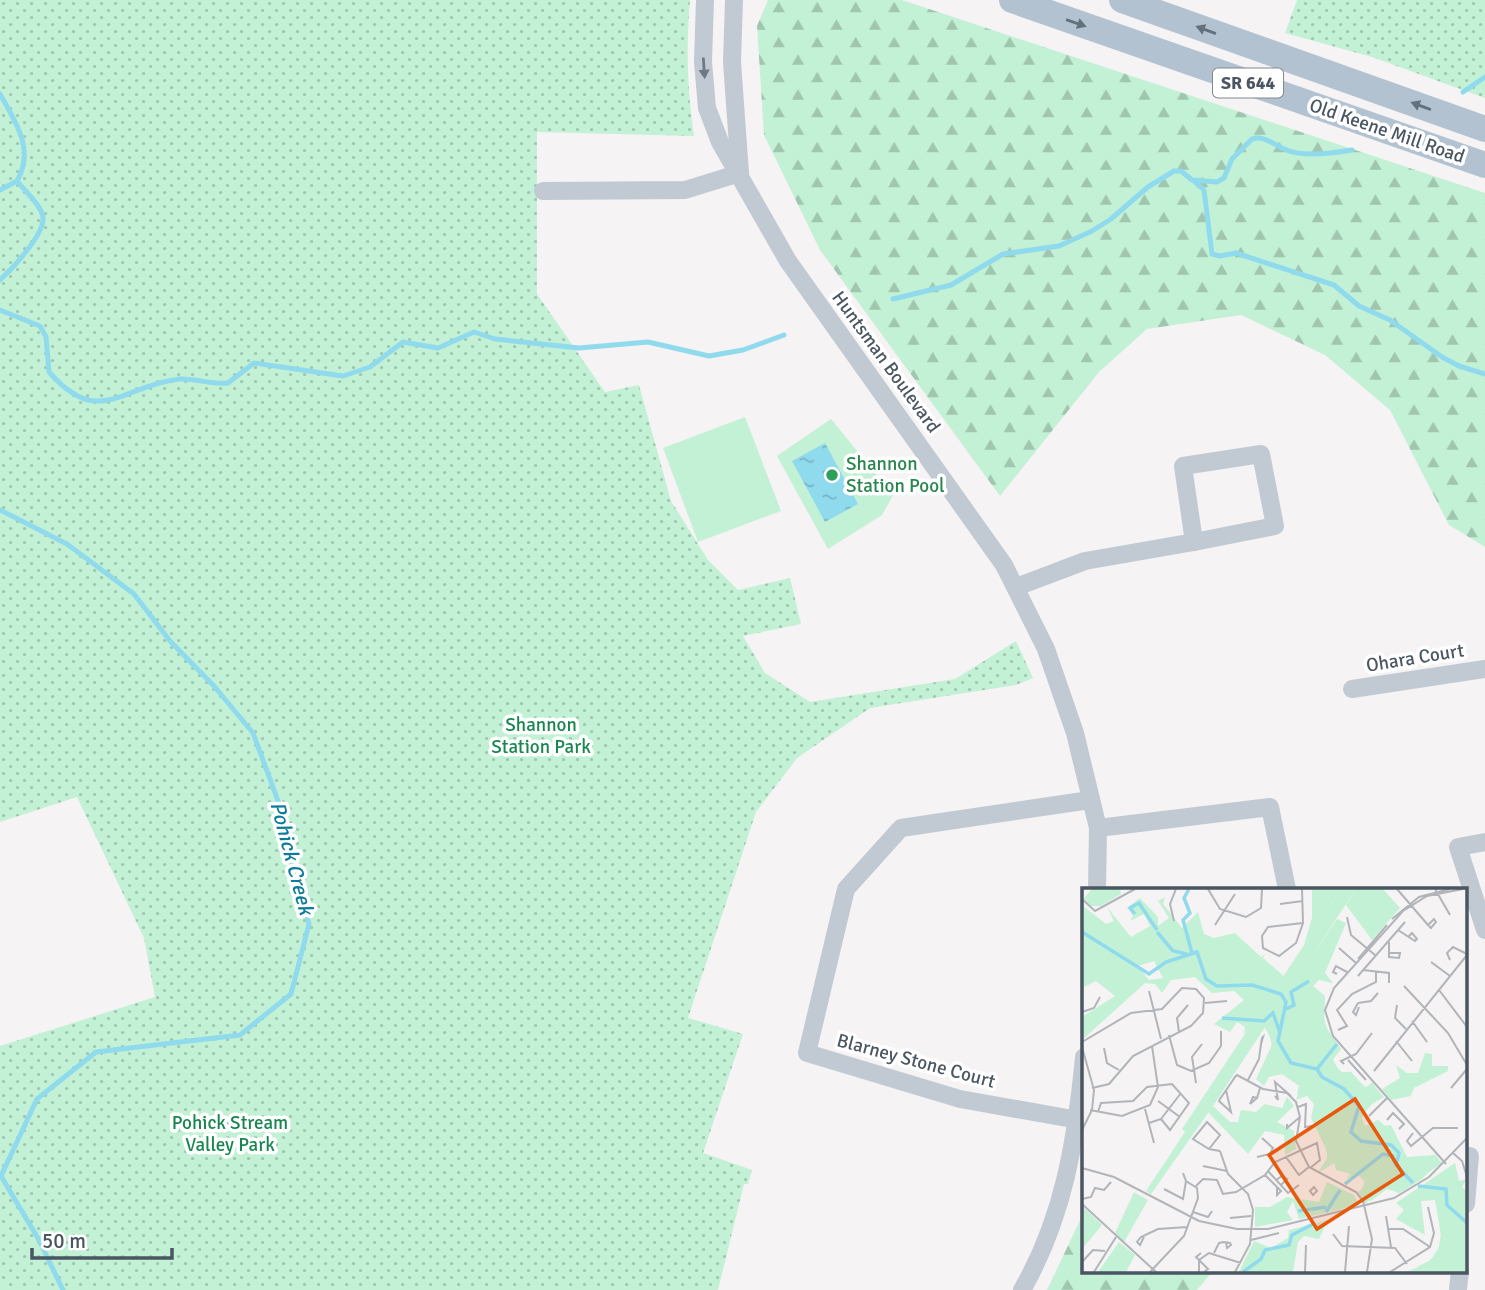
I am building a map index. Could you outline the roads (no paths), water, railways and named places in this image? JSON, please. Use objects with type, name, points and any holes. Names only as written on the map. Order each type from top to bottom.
[{"type":"main road","name":"Old Keene Mill Road","points":[[1012,0],[1485,165]]},
{"type":"main road","name":"Old Keene Mill Road","points":[[1122,0],[1485,129]]},
{"type":"street","name":"Huntsman Boulevard","points":[[705,0],[703,62],[707,108],[720,142],[740,173],[763,222],[788,261],[953,491],[1016,587],[1046,649],[1062,689],[1098,828],[1097,888]]},
{"type":"street","name":"Huntsman Boulevard","points":[[734,0],[732,62],[740,173]]},
{"type":"street","points":[[544,191],[685,190],[740,173]]},
{"type":"street","points":[[1016,587],[1085,561],[1194,542],[1275,526],[1261,454],[1183,466],[1194,542]]},
{"type":"street","name":"Ohara Court","points":[[1352,689],[1485,669]]},
{"type":"street","name":"Blarney Stone Court","points":[[1081,1121],[960,1099],[807,1053],[846,889],[901,828],[1090,800]]},
{"type":"street","points":[[1098,828],[1270,807],[1287,888]]},
{"type":"street","points":[[1485,842],[1458,847],[1485,930]]},
{"type":"street","points":[[1022,1290],[1038,1262],[1058,1214],[1081,1121],[1082,1100]]},
{"type":"street","points":[[1468,1192],[1474,1155]]},
{"type":"street","points":[[1458,1290],[1460,1272]]},
{"type":"water","points":[[825,443],[858,504],[825,522],[792,461]]},
{"type":"waterway","points":[[1463,92],[1485,77]]},
{"type":"waterway","name":"Pohick Creek","points":[[0,94],[12,115],[24,147],[22,169],[17,181],[0,190]]},
{"type":"waterway","points":[[893,299],[951,285],[1003,254],[1059,246],[1092,231],[1111,219],[1148,187],[1174,171],[1181,171],[1192,180],[1217,182],[1224,178],[1232,159],[1252,139],[1264,139],[1300,153],[1352,150]]},
{"type":"waterway","points":[[0,280],[27,251],[42,224],[43,217],[39,208],[17,181]]},
{"type":"waterway","points":[[1195,182],[1204,190],[1212,254],[1220,256],[1236,253],[1334,285],[1359,306],[1390,320],[1442,357],[1459,366],[1485,374]]},
{"type":"waterway","points":[[0,310],[40,326],[46,337],[49,372],[67,389],[82,398],[97,401],[111,400],[179,379],[228,383],[254,363],[343,376],[370,367],[403,342],[438,348],[474,332],[495,339],[579,348],[648,342],[709,356],[743,350],[784,335]]},
{"type":"waterway","name":"Pohick Creek","points":[[0,510],[67,544],[134,594],[170,641],[214,686],[253,733],[281,809],[309,924],[291,994],[240,1035],[96,1052],[37,1099],[1,1176],[39,1240],[63,1290]]},
{"type":"place","name":"Shannon Station Pool","points":[[832,475]]},
{"type":"park label","name":"Shannon Station Park","points":[[541,736]]},
{"type":"park label","name":"Pohick Stream Valley Park","points":[[230,1134]]}]
